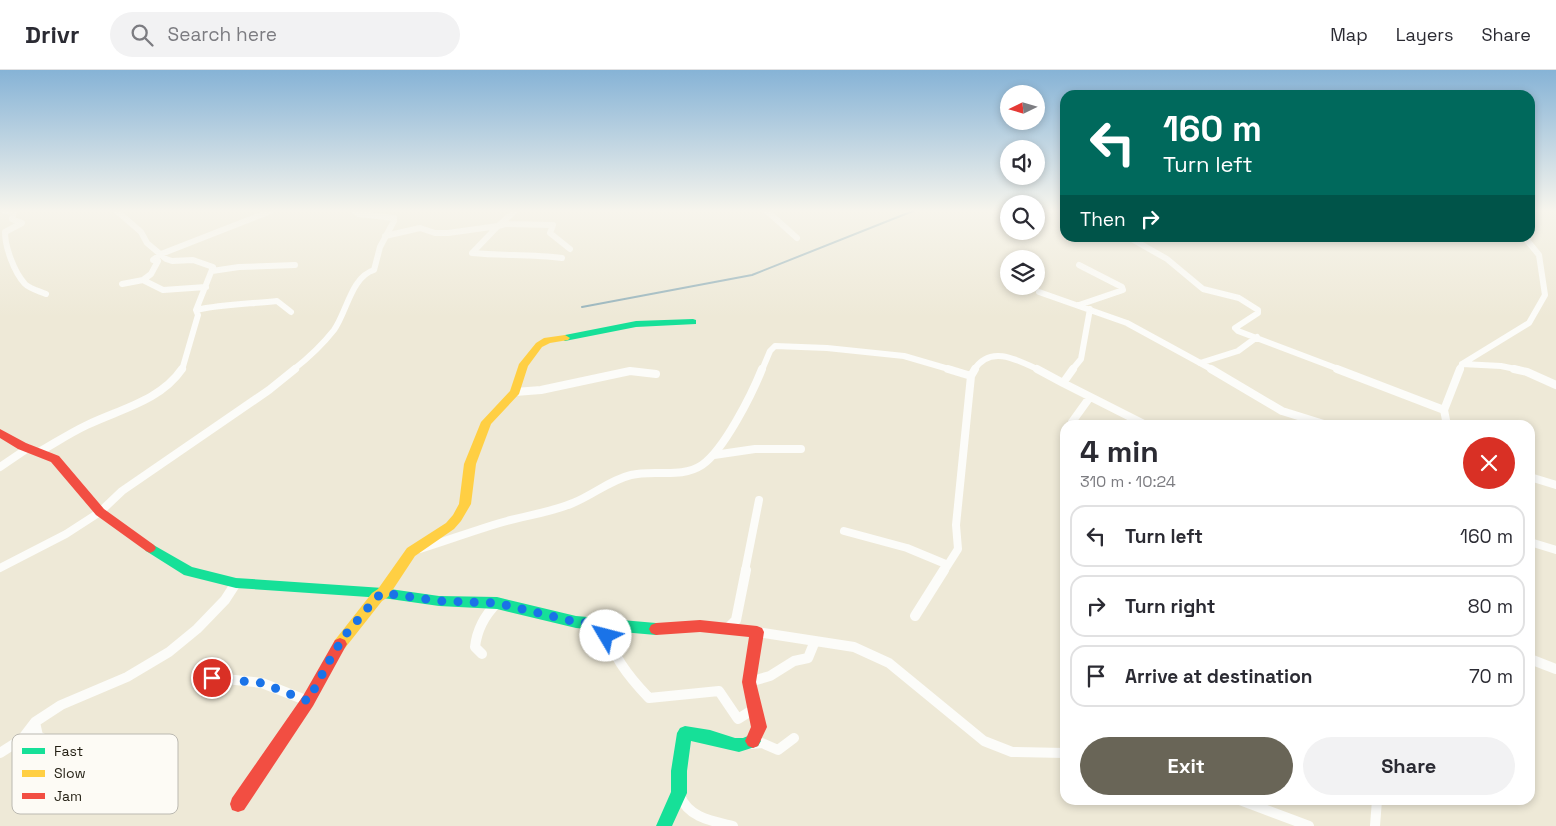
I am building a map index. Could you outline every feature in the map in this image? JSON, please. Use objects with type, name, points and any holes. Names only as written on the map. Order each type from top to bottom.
[{"type":"street","points":[[8,246],[25,285],[46,294]]},
{"type":"street","points":[[0,467],[87,425],[156,395],[172,382],[182,370],[198,315],[196,310],[213,267],[193,260],[172,261],[166,259],[151,246]]},
{"type":"street","points":[[122,284],[143,280],[151,274],[158,260],[153,260],[161,254],[181,246]]},
{"type":"street","points":[[0,568],[66,534],[100,512],[122,491],[269,390],[319,348],[335,329],[358,283],[367,272],[374,270],[380,246]]},
{"type":"street","points":[[478,246],[472,253],[501,255],[533,254],[562,258]]},
{"type":"street","points":[[567,246],[570,249]]},
{"type":"street","points":[[1145,246],[1167,259],[1203,289],[1239,298],[1252,304],[1258,310],[1258,313],[1236,328],[1238,331],[1444,410]]},
{"type":"street","points":[[1446,420],[1444,410],[1462,364],[1530,323],[1545,295],[1539,254],[1532,246]]},
{"type":"street","points":[[212,271],[239,267],[295,265]]},
{"type":"street","points":[[1078,265],[1122,287],[1123,290],[1079,305]]},
{"type":"street","points":[[143,280],[163,290],[206,287]]},
{"type":"street","points":[[1045,294],[1127,323],[1282,411],[1311,420]]},
{"type":"street","points":[[196,310],[220,305],[232,306],[277,301],[291,312]]},
{"type":"street","points":[[1063,383],[1081,359],[1090,309]]},
{"type":"street","points":[[238,804],[308,701],[346,634],[377,597],[383,593],[411,552],[450,526],[457,518],[465,504],[470,464],[486,422],[515,392],[523,366],[539,345],[547,340],[579,336],[636,324],[693,322]]},
{"type":"street","points":[[1200,363],[1238,351],[1257,337]]},
{"type":"street","points":[[411,552],[508,521],[541,514],[574,503],[610,482],[633,474],[685,472],[701,466],[714,455],[751,396],[770,351],[775,346],[827,348],[904,356],[971,376]]},
{"type":"street","points":[[915,616],[958,549],[956,525],[971,376],[978,363],[990,355],[997,355],[1041,371],[1136,420]]},
{"type":"street","points":[[1462,364],[1501,366],[1527,372],[1556,385]]},
{"type":"street","points":[[515,392],[541,390],[630,372],[656,374]]},
{"type":"street","points":[[1073,420],[1090,397]]},
{"type":"street","points":[[0,433],[55,459],[100,512],[141,542],[190,571],[236,583],[383,593],[439,601],[497,603],[576,622],[662,629],[700,626],[728,628],[854,647],[889,663],[984,742],[1012,752],[1060,754]]},
{"type":"street","points":[[714,455],[755,449],[801,449]]},
{"type":"street","points":[[1535,479],[1556,485]]},
{"type":"street","points":[[728,628],[736,620],[759,500]]},
{"type":"street","points":[[844,531],[907,548],[948,565]]},
{"type":"street","points":[[1535,544],[1556,550]]},
{"type":"street","points":[[26,734],[35,722],[62,705],[127,677],[169,652],[203,624],[225,600],[236,583]]},
{"type":"street","points":[[482,654],[475,647],[476,633],[485,614],[497,603]]},
{"type":"street","points":[[603,624],[609,646],[623,672],[649,698],[719,691],[738,719],[754,709]]},
{"type":"street","points":[[746,745],[755,740],[758,727],[749,682],[757,632]]},
{"type":"street","points":[[749,682],[770,676],[794,661],[808,658],[815,641]]},
{"type":"street","points":[[1535,661],[1556,669]]},
{"type":"street","points":[[198,676],[262,683],[308,701]]},
{"type":"street","points":[[35,722],[38,734]]},
{"type":"street","points":[[733,826],[691,814],[682,803],[679,793],[679,771],[685,733],[717,739],[735,746],[762,743],[778,750],[794,738]]},
{"type":"street","points":[[0,753],[12,745]]},
{"type":"street","points":[[664,826],[679,793]]},
{"type":"street","points":[[1253,805],[1309,826]]},
{"type":"street","points":[[1375,826],[1377,805]]},
{"type":"waterway","points":[[582,307],[752,275],[824,246]]},
{"type":"traffic: fast","points":[[565,338],[636,324],[693,322]]},
{"type":"traffic: fast","points":[[150,548],[189,571],[236,583],[383,593],[439,601],[497,603],[576,622],[656,629]]},
{"type":"traffic: fast","points":[[664,826],[679,793],[679,771],[685,733],[710,737],[735,745],[743,745],[753,741]]},
{"type":"traffic: slow","points":[[340,644],[377,597],[383,593],[411,552],[450,526],[457,518],[465,504],[470,464],[486,422],[515,392],[523,366],[539,345],[547,340],[565,338]]},
{"type":"traffic: jam","points":[[0,433],[22,446],[55,459],[100,512],[150,548]]},
{"type":"traffic: jam","points":[[656,629],[700,626],[757,632],[749,682],[759,727],[753,741]]},
{"type":"traffic: jam","points":[[238,804],[308,701],[340,644]]},
{"type":"route","points":[[212,678],[262,683],[308,701],[346,634],[377,597],[383,593],[439,601],[497,603],[576,622],[603,624],[606,636]]}]
